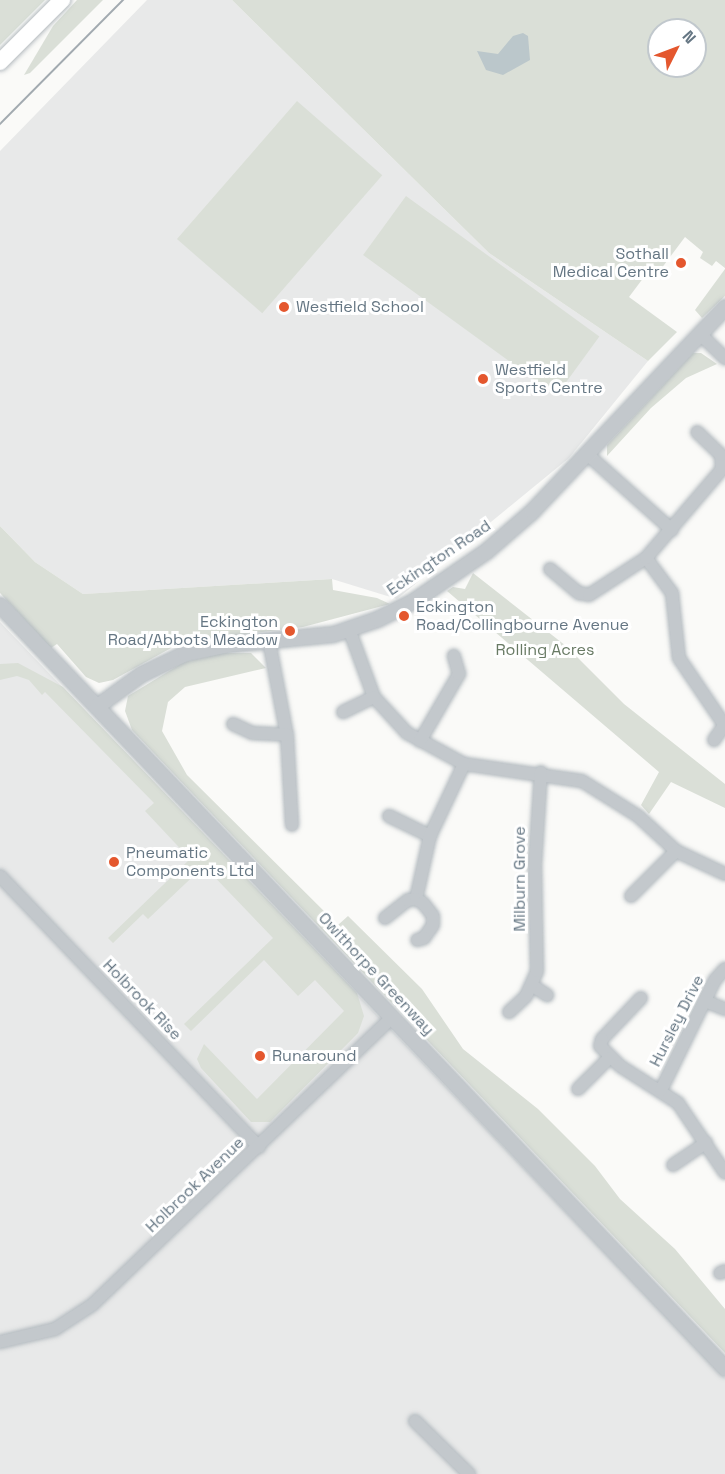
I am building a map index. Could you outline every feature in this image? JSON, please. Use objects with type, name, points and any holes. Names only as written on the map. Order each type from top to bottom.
[{"type":"main road","points":[[0,62],[62,0]]},
{"type":"street","name":"Eckington Road","points":[[97,706],[141,674],[185,653],[350,629],[413,601],[486,551],[531,512],[725,308]]},
{"type":"street","points":[[700,334],[725,358]]},
{"type":"street","points":[[550,569],[579,593],[589,595],[646,558],[672,530],[723,465],[721,455],[697,432]]},
{"type":"street","points":[[587,454],[672,530]]},
{"type":"street","points":[[646,558],[672,592],[679,658],[724,727],[714,740]]},
{"type":"street","name":"Owlthorpe Greenway","points":[[0,606],[725,1368]]},
{"type":"street","points":[[350,629],[374,697],[393,721],[420,741],[464,764],[541,772],[597,788],[638,816],[676,851],[725,874]]},
{"type":"street","points":[[269,641],[287,735],[292,825]]},
{"type":"street","points":[[420,741],[459,674],[454,656]]},
{"type":"street","points":[[343,712],[374,697]]},
{"type":"street","points":[[233,724],[252,733],[287,735]]},
{"type":"street","points":[[416,899],[430,836],[464,764]]},
{"type":"street","name":"Milburn Grove","points":[[533,986],[537,971],[534,864],[541,772]]},
{"type":"street","points":[[389,816],[430,836]]},
{"type":"street","points":[[631,896],[676,851]]},
{"type":"street","name":"Holbrook Rise","points":[[0,876],[260,1147]]},
{"type":"street","points":[[385,918],[400,903],[416,899]]},
{"type":"street","points":[[416,899],[428,908],[433,925],[424,938],[417,940]]},
{"type":"street","name":"Hursley Drive","points":[[661,1090],[705,1001],[725,969]]},
{"type":"street","points":[[509,1012],[533,986],[547,995]]},
{"type":"street","points":[[641,998],[599,1044],[609,1058],[661,1090],[688,1113],[725,1173]]},
{"type":"street","points":[[705,1001],[725,1009]]},
{"type":"street","name":"Holbrook Avenue","points":[[0,1342],[56,1329],[92,1305],[260,1147],[392,1017]]},
{"type":"street","points":[[578,1089],[609,1058]]},
{"type":"street","points":[[673,1165],[706,1143]]},
{"type":"street","points":[[415,1421],[469,1474]]},
{"type":"shaded area","name":"Westfield School","points":[[147,0],[232,0],[489,253],[648,361],[569,458],[397,599],[332,579],[83,594],[35,562],[0,526],[0,151]]},
{"type":"shaded area","points":[[523,33],[528,36],[530,60],[503,75],[486,70],[477,51],[498,54],[513,36]]},
{"type":"shaded area","points":[[0,622],[725,1378],[725,1474],[0,1474]]},
{"type":"green space","points":[[0,0],[45,0],[0,45]]},
{"type":"green space","points":[[77,0],[103,0],[30,73],[24,75],[53,26]]},
{"type":"green space","points":[[232,0],[725,0],[725,268],[716,261],[712,266],[700,258],[703,252],[685,237],[661,269],[653,265],[629,297],[677,332],[648,361],[489,253]]},
{"type":"green space","points":[[297,101],[382,175],[262,313],[177,239]]},
{"type":"green space","points":[[406,196],[599,336],[556,396],[363,255]]},
{"type":"green space","points":[[725,269],[725,296],[702,318],[695,310]]},
{"type":"green space","points":[[693,353],[701,353],[717,364],[686,378],[651,408],[607,456],[607,445]]},
{"type":"green space","points":[[0,526],[35,562],[83,594],[332,579],[333,590],[377,598],[390,604],[303,627],[182,642],[113,680],[99,683],[86,677],[57,644],[51,648],[0,593]]},
{"type":"green space","name":"Rolling Acres","points":[[473,573],[566,646],[624,704],[725,784],[725,808],[671,782],[649,814],[641,805],[659,772],[447,591],[453,587],[465,589]]},
{"type":"green space","points":[[223,653],[251,653],[266,668],[185,687],[168,702],[162,731],[187,775],[338,925],[348,916],[422,989],[463,1049],[538,1109],[595,1166],[620,1199],[675,1249],[725,1309],[725,1353],[132,730],[125,711],[128,696],[184,662]]},
{"type":"green space","points":[[18,663],[63,687],[357,993],[364,1016],[358,1033],[270,1122],[251,1122],[201,1068],[197,1059],[204,1044],[257,1099],[344,1011],[315,980],[298,996],[264,960],[191,1031],[184,1024],[273,938],[204,866],[148,919],[143,914],[113,943],[108,938],[190,859],[145,811],[154,803],[45,692],[42,695],[29,680],[17,676],[0,680],[0,664]]},
{"type":"tram line","points":[[0,124],[123,0]]},
{"type":"place","name":"Sothall Medical Centre","points":[[681,263]]},
{"type":"place","name":"Westfield School","points":[[284,307]]},
{"type":"place","name":"Westfield Sports Centre","points":[[483,379]]},
{"type":"place","name":"Eckington Road/Collingbourne Avenue","points":[[404,616]]},
{"type":"place","name":"Eckington Road/Abbots Meadow","points":[[290,631]]},
{"type":"place","name":"Pneumatic Components Ltd","points":[[114,862]]},
{"type":"place","name":"Runaround","points":[[260,1056]]}]
